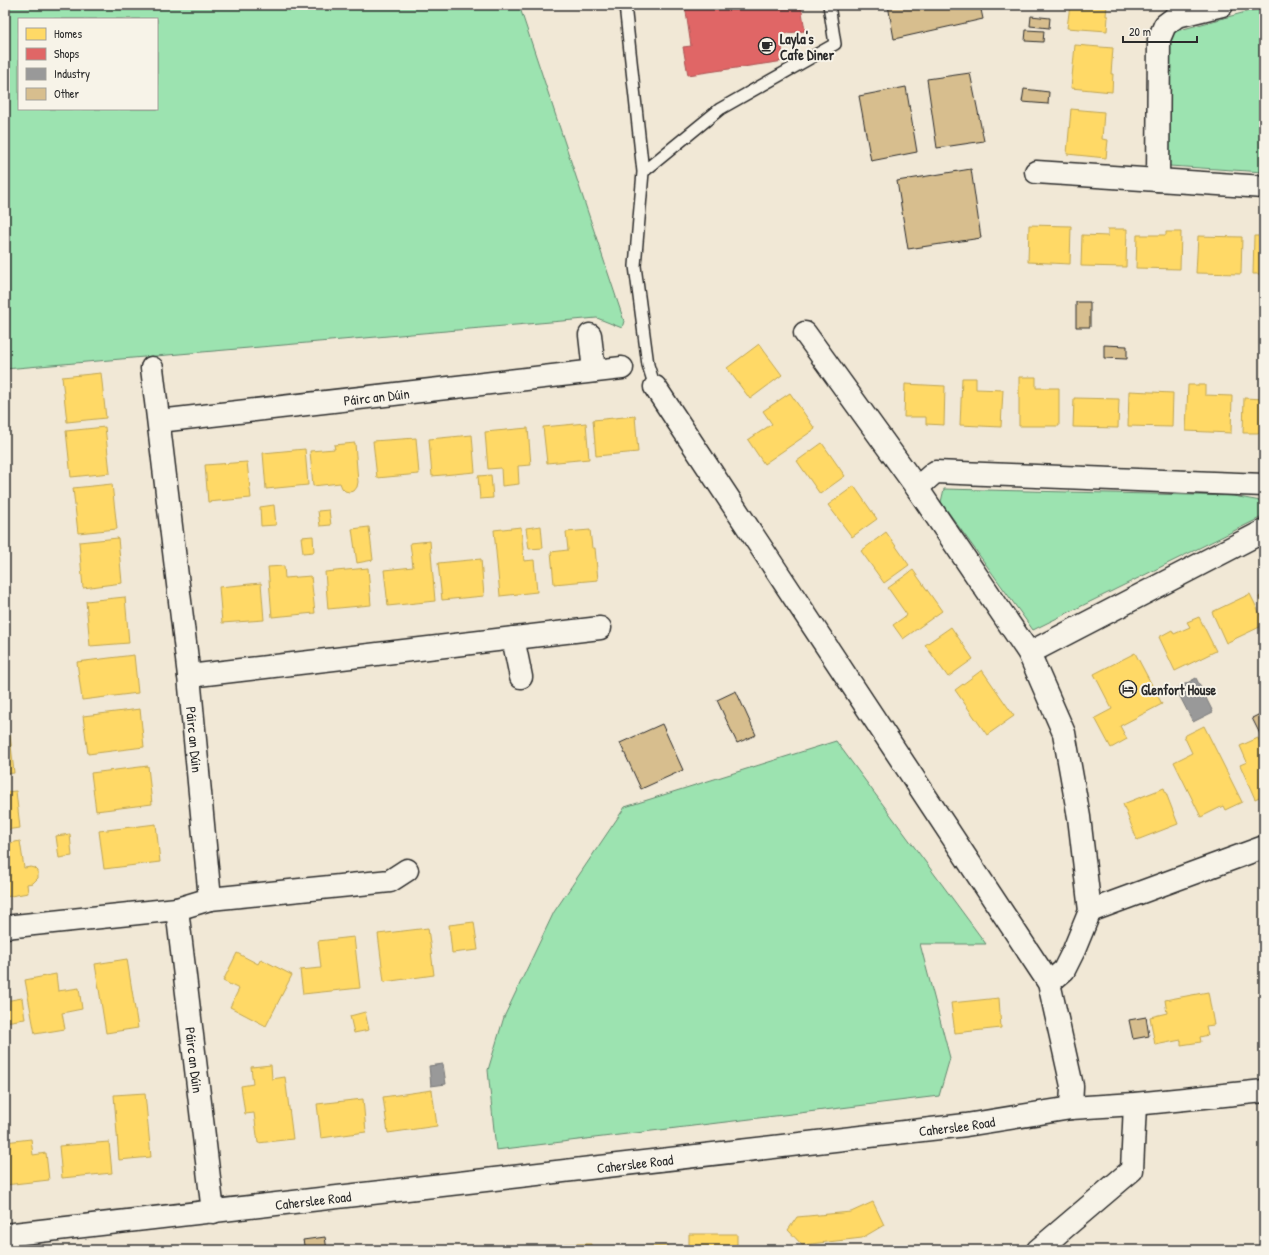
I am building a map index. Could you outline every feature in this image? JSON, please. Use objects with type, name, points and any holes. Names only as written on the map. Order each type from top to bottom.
[{"type":"street","points":[[1158,180],[1159,39],[1165,25],[1177,16],[1222,5]]},
{"type":"street","points":[[1036,172],[1264,187]]},
{"type":"street","points":[[805,333],[917,488],[1029,653],[1064,733],[1079,816],[1090,912],[1064,970],[1049,983]]},
{"type":"street","points":[[590,335],[594,371]]},
{"type":"street","name":"Páirc an Dúin","points":[[152,368],[189,676],[210,899]]},
{"type":"street","name":"Páirc an Dúin","points":[[159,421],[622,368]]},
{"type":"street","points":[[655,387],[1049,983],[1072,1086],[1071,1108]]},
{"type":"street","points":[[917,488],[935,472],[1264,485]]},
{"type":"street","points":[[1029,653],[1264,531]]},
{"type":"street","points":[[189,676],[600,628]]},
{"type":"street","points":[[513,638],[521,677]]},
{"type":"street","points":[[1090,912],[1264,847]]},
{"type":"street","points":[[5,927],[177,909],[210,899],[390,881],[407,870]]},
{"type":"street","name":"Páirc an Dúin","points":[[177,909],[213,1212]]},
{"type":"street","name":"Caherslee Road","points":[[5,1235],[966,1125],[1071,1108],[1135,1104],[1264,1091]]},
{"type":"street","points":[[1038,1250],[1132,1170],[1135,1104]]},
{"type":"lane","points":[[625,5],[643,172],[635,266],[648,366],[655,387]]},
{"type":"lane","points":[[643,172],[720,109],[835,44],[829,5]]},
{"type":"green space","points":[[5,5],[519,5],[624,321],[622,328],[597,318],[5,369]]},
{"type":"green space","points":[[1264,7],[1264,172],[1169,166],[1169,33]]},
{"type":"green space","points":[[944,489],[1233,496],[1261,501],[1264,509],[1264,516],[1033,630],[941,502]]},
{"type":"green space","points":[[836,741],[986,944],[920,944],[950,1058],[939,1096],[496,1150],[488,1070],[504,1017],[554,912],[625,807]]},
{"type":"building: Homes","points":[[1070,5],[1107,5],[1107,31],[1067,28]]},
{"type":"building: Homes","points":[[1075,45],[1113,48],[1111,74],[1113,74],[1112,92],[1071,88]]},
{"type":"building: Homes","points":[[1071,109],[1104,112],[1102,139],[1108,140],[1106,158],[1067,154]]},
{"type":"building: Homes","points":[[1029,225],[1071,226],[1070,264],[1028,262]]},
{"type":"building: Homes","points":[[1108,229],[1127,229],[1126,267],[1081,266],[1082,235],[1108,236]]},
{"type":"building: Homes","points":[[1166,232],[1181,232],[1180,269],[1136,268],[1137,235],[1166,235]]},
{"type":"building: Homes","points":[[1198,236],[1242,237],[1241,274],[1196,273]]},
{"type":"building: Homes","points":[[1254,236],[1264,236],[1264,274],[1253,274]]},
{"type":"building: Homes","points":[[759,344],[782,375],[750,399],[727,368]]},
{"type":"building: Homes","points":[[101,373],[106,418],[67,422],[62,377]]},
{"type":"building: Homes","points":[[1019,377],[1036,377],[1036,388],[1059,388],[1059,426],[1019,426]]},
{"type":"building: Homes","points":[[962,378],[976,378],[976,389],[1003,390],[1001,427],[960,425]]},
{"type":"building: Homes","points":[[905,384],[945,386],[944,425],[926,424],[926,417],[904,417]]},
{"type":"building: Homes","points":[[1188,385],[1205,385],[1205,395],[1232,396],[1231,433],[1186,431]]},
{"type":"building: Homes","points":[[1129,391],[1173,393],[1172,427],[1128,426]]},
{"type":"building: Homes","points":[[790,393],[815,429],[764,464],[748,440],[772,424],[763,411]]},
{"type":"building: Homes","points":[[1074,398],[1119,399],[1118,428],[1073,427]]},
{"type":"building: Homes","points":[[1244,398],[1264,399],[1264,433],[1243,433]]},
{"type":"building: Homes","points":[[635,416],[638,452],[596,456],[593,420]]},
{"type":"building: Homes","points":[[586,423],[589,459],[547,463],[543,427]]},
{"type":"building: Homes","points":[[105,427],[110,473],[71,477],[66,431]]},
{"type":"building: Homes","points":[[528,428],[531,465],[518,466],[519,484],[502,486],[501,468],[488,469],[485,432]]},
{"type":"building: Homes","points":[[472,435],[475,472],[432,476],[429,439]]},
{"type":"building: Homes","points":[[416,438],[419,474],[377,478],[373,441]]},
{"type":"building: Homes","points":[[355,443],[358,482],[354,491],[345,491],[340,483],[313,486],[310,451],[335,449],[334,445]]},
{"type":"building: Homes","points":[[822,443],[845,476],[820,494],[797,461]]},
{"type":"building: Homes","points":[[305,449],[308,485],[266,489],[263,453]]},
{"type":"building: Homes","points":[[247,462],[251,498],[208,502],[205,465]]},
{"type":"building: Homes","points":[[491,475],[493,498],[480,499],[478,476]]},
{"type":"building: Homes","points":[[112,484],[117,529],[78,533],[73,488]]},
{"type":"building: Homes","points":[[854,486],[877,519],[852,537],[828,505]]},
{"type":"building: Homes","points":[[274,505],[276,525],[261,526],[260,507]]},
{"type":"building: Homes","points":[[329,510],[331,525],[320,526],[318,511]]},
{"type":"building: Homes","points":[[541,526],[543,548],[529,549],[526,528]]},
{"type":"building: Homes","points":[[369,527],[373,560],[357,563],[352,529]]},
{"type":"building: Homes","points":[[521,527],[524,561],[534,560],[537,592],[500,596],[494,530]]},
{"type":"building: Homes","points":[[590,530],[592,548],[595,548],[598,580],[554,584],[551,552],[568,550],[566,532]]},
{"type":"building: Homes","points":[[886,532],[909,565],[884,583],[861,551]]},
{"type":"building: Homes","points":[[313,536],[314,552],[303,553],[301,537]]},
{"type":"building: Homes","points":[[118,538],[122,583],[83,588],[79,542]]},
{"type":"building: Homes","points":[[430,541],[435,601],[388,606],[384,570],[413,567],[410,543]]},
{"type":"building: Homes","points":[[481,559],[484,596],[442,600],[438,563]]},
{"type":"building: Homes","points":[[284,566],[285,578],[311,576],[315,613],[272,617],[268,567]]},
{"type":"building: Homes","points":[[368,568],[371,605],[328,609],[325,572]]},
{"type":"building: Homes","points":[[913,570],[942,611],[903,639],[893,625],[907,615],[888,588]]},
{"type":"building: Homes","points":[[261,583],[264,620],[222,623],[219,587]]},
{"type":"building: Homes","points":[[1250,594],[1264,622],[1264,625],[1226,643],[1212,612]]},
{"type":"building: Homes","points":[[1264,595],[1264,608],[1259,597]]},
{"type":"building: Homes","points":[[125,597],[129,643],[90,646],[86,601]]},
{"type":"building: Homes","points":[[1199,617],[1216,651],[1175,671],[1159,637],[1172,630],[1174,634],[1190,627],[1187,622]]},
{"type":"building: Homes","points":[[951,627],[973,659],[948,677],[925,645]]},
{"type":"building: Homes","name":"Glenfort House","points":[[1135,653],[1162,704],[1120,726],[1127,739],[1111,748],[1095,718],[1112,709],[1094,674]]},
{"type":"building: Homes","points":[[134,655],[138,693],[82,700],[77,662]]},
{"type":"building: Homes","points":[[982,670],[1014,716],[987,735],[955,690]]},
{"type":"building: Homes","points":[[5,698],[7,718],[5,718]]},
{"type":"building: Homes","points":[[140,709],[144,747],[88,754],[83,716]]},
{"type":"building: Homes","points":[[1204,726],[1242,802],[1225,810],[1223,806],[1201,817],[1174,762],[1192,753],[1184,736]]},
{"type":"building: Homes","points":[[10,735],[14,773],[5,774],[5,736]]},
{"type":"building: Homes","points":[[1258,738],[1264,752],[1264,795],[1255,799],[1240,765],[1247,762],[1240,746]]},
{"type":"building: Homes","points":[[148,766],[152,804],[96,811],[91,773]]},
{"type":"building: Homes","points":[[1164,788],[1178,824],[1137,840],[1123,804]]},
{"type":"building: Homes","points":[[16,791],[20,828],[5,830],[5,792]]},
{"type":"building: Homes","points":[[156,824],[160,862],[104,869],[99,831]]},
{"type":"building: Homes","points":[[70,834],[72,856],[59,858],[56,836]]},
{"type":"building: Homes","points":[[20,841],[24,868],[35,868],[38,871],[38,878],[33,883],[27,884],[28,893],[5,897],[5,844]]},
{"type":"building: Homes","points":[[474,922],[478,950],[452,953],[449,925]]},
{"type":"building: Homes","points":[[428,928],[434,975],[384,982],[378,934]]},
{"type":"building: Homes","points":[[354,937],[360,988],[303,994],[300,970],[321,968],[318,941]]},
{"type":"building: Homes","points":[[237,953],[258,964],[261,959],[292,975],[266,1026],[230,1007],[239,989],[223,981]]},
{"type":"building: Homes","points":[[127,959],[138,1028],[106,1033],[95,964]]},
{"type":"building: Homes","points":[[56,974],[58,991],[79,988],[82,1009],[62,1013],[65,1029],[35,1034],[25,980]]},
{"type":"building: Homes","points":[[1208,992],[1214,1025],[1206,1026],[1208,1035],[1200,1037],[1201,1042],[1181,1045],[1181,1040],[1155,1045],[1150,1017],[1167,1013],[1165,1000]]},
{"type":"building: Homes","points":[[22,998],[25,1019],[5,1022],[5,1001]]},
{"type":"building: Homes","points":[[999,998],[1001,1028],[955,1033],[951,1003]]},
{"type":"building: Homes","points":[[365,1012],[369,1030],[354,1033],[350,1016]]},
{"type":"building: Homes","points":[[271,1065],[272,1079],[285,1077],[293,1139],[258,1143],[254,1113],[245,1114],[241,1086],[253,1084],[251,1067]]},
{"type":"building: Homes","points":[[432,1090],[437,1126],[388,1133],[383,1097]]},
{"type":"building: Homes","points":[[145,1093],[151,1157],[119,1160],[114,1095]]},
{"type":"building: Homes","points":[[363,1099],[366,1132],[321,1138],[317,1104]]},
{"type":"building: Homes","points":[[31,1139],[33,1155],[46,1153],[49,1180],[5,1185],[5,1142]]},
{"type":"building: Homes","points":[[109,1142],[112,1173],[62,1178],[59,1146]]},
{"type":"building: Homes","points":[[873,1202],[884,1225],[862,1238],[802,1245],[788,1230],[797,1217],[851,1212]]},
{"type":"building: Homes","points":[[689,1234],[737,1234],[737,1250],[689,1250]]},
{"type":"building: Homes","points":[[564,1244],[591,1244],[591,1250],[564,1250]]},
{"type":"building: Homes","points":[[668,1246],[668,1250],[631,1250],[631,1247]]},
{"type":"building: Shops","points":[[685,5],[801,5],[805,31],[780,34],[784,61],[688,75],[683,47],[691,46]]},
{"type":"building: Industry","points":[[1196,678],[1213,712],[1193,722],[1176,689]]},
{"type":"building: Industry","points":[[443,1064],[446,1084],[431,1086],[429,1066]]},
{"type":"building: Other","points":[[888,5],[980,5],[983,19],[894,39]]},
{"type":"building: Other","points":[[1031,16],[1050,18],[1049,28],[1030,26]]},
{"type":"building: Other","points":[[1026,30],[1044,31],[1043,42],[1025,41]]},
{"type":"building: Other","points":[[970,73],[984,141],[937,148],[927,79]]},
{"type":"building: Other","points":[[906,87],[917,152],[871,161],[859,96]]},
{"type":"building: Other","points":[[1024,89],[1049,92],[1048,104],[1022,102]]},
{"type":"building: Other","points":[[971,169],[981,238],[908,249],[897,181]]},
{"type":"building: Other","points":[[1076,302],[1090,302],[1090,327],[1076,327]]},
{"type":"building: Other","points":[[1104,345],[1127,346],[1127,359],[1104,358]]},
{"type":"building: Other","points":[[736,691],[756,735],[737,743],[717,700]]},
{"type":"building: Other","points":[[1264,712],[1264,734],[1261,736],[1252,718]]},
{"type":"building: Other","points":[[662,724],[683,770],[641,789],[620,743]]},
{"type":"building: Other","points":[[1146,1017],[1149,1036],[1133,1039],[1129,1020]]},
{"type":"building: Other","points":[[325,1237],[327,1250],[305,1250],[303,1240]]},
{"type":"place","name":"Layla's Cafe Diner","points":[[767,46]]},
{"type":"place","name":"Glenfort House","points":[[1128,689]]}]
